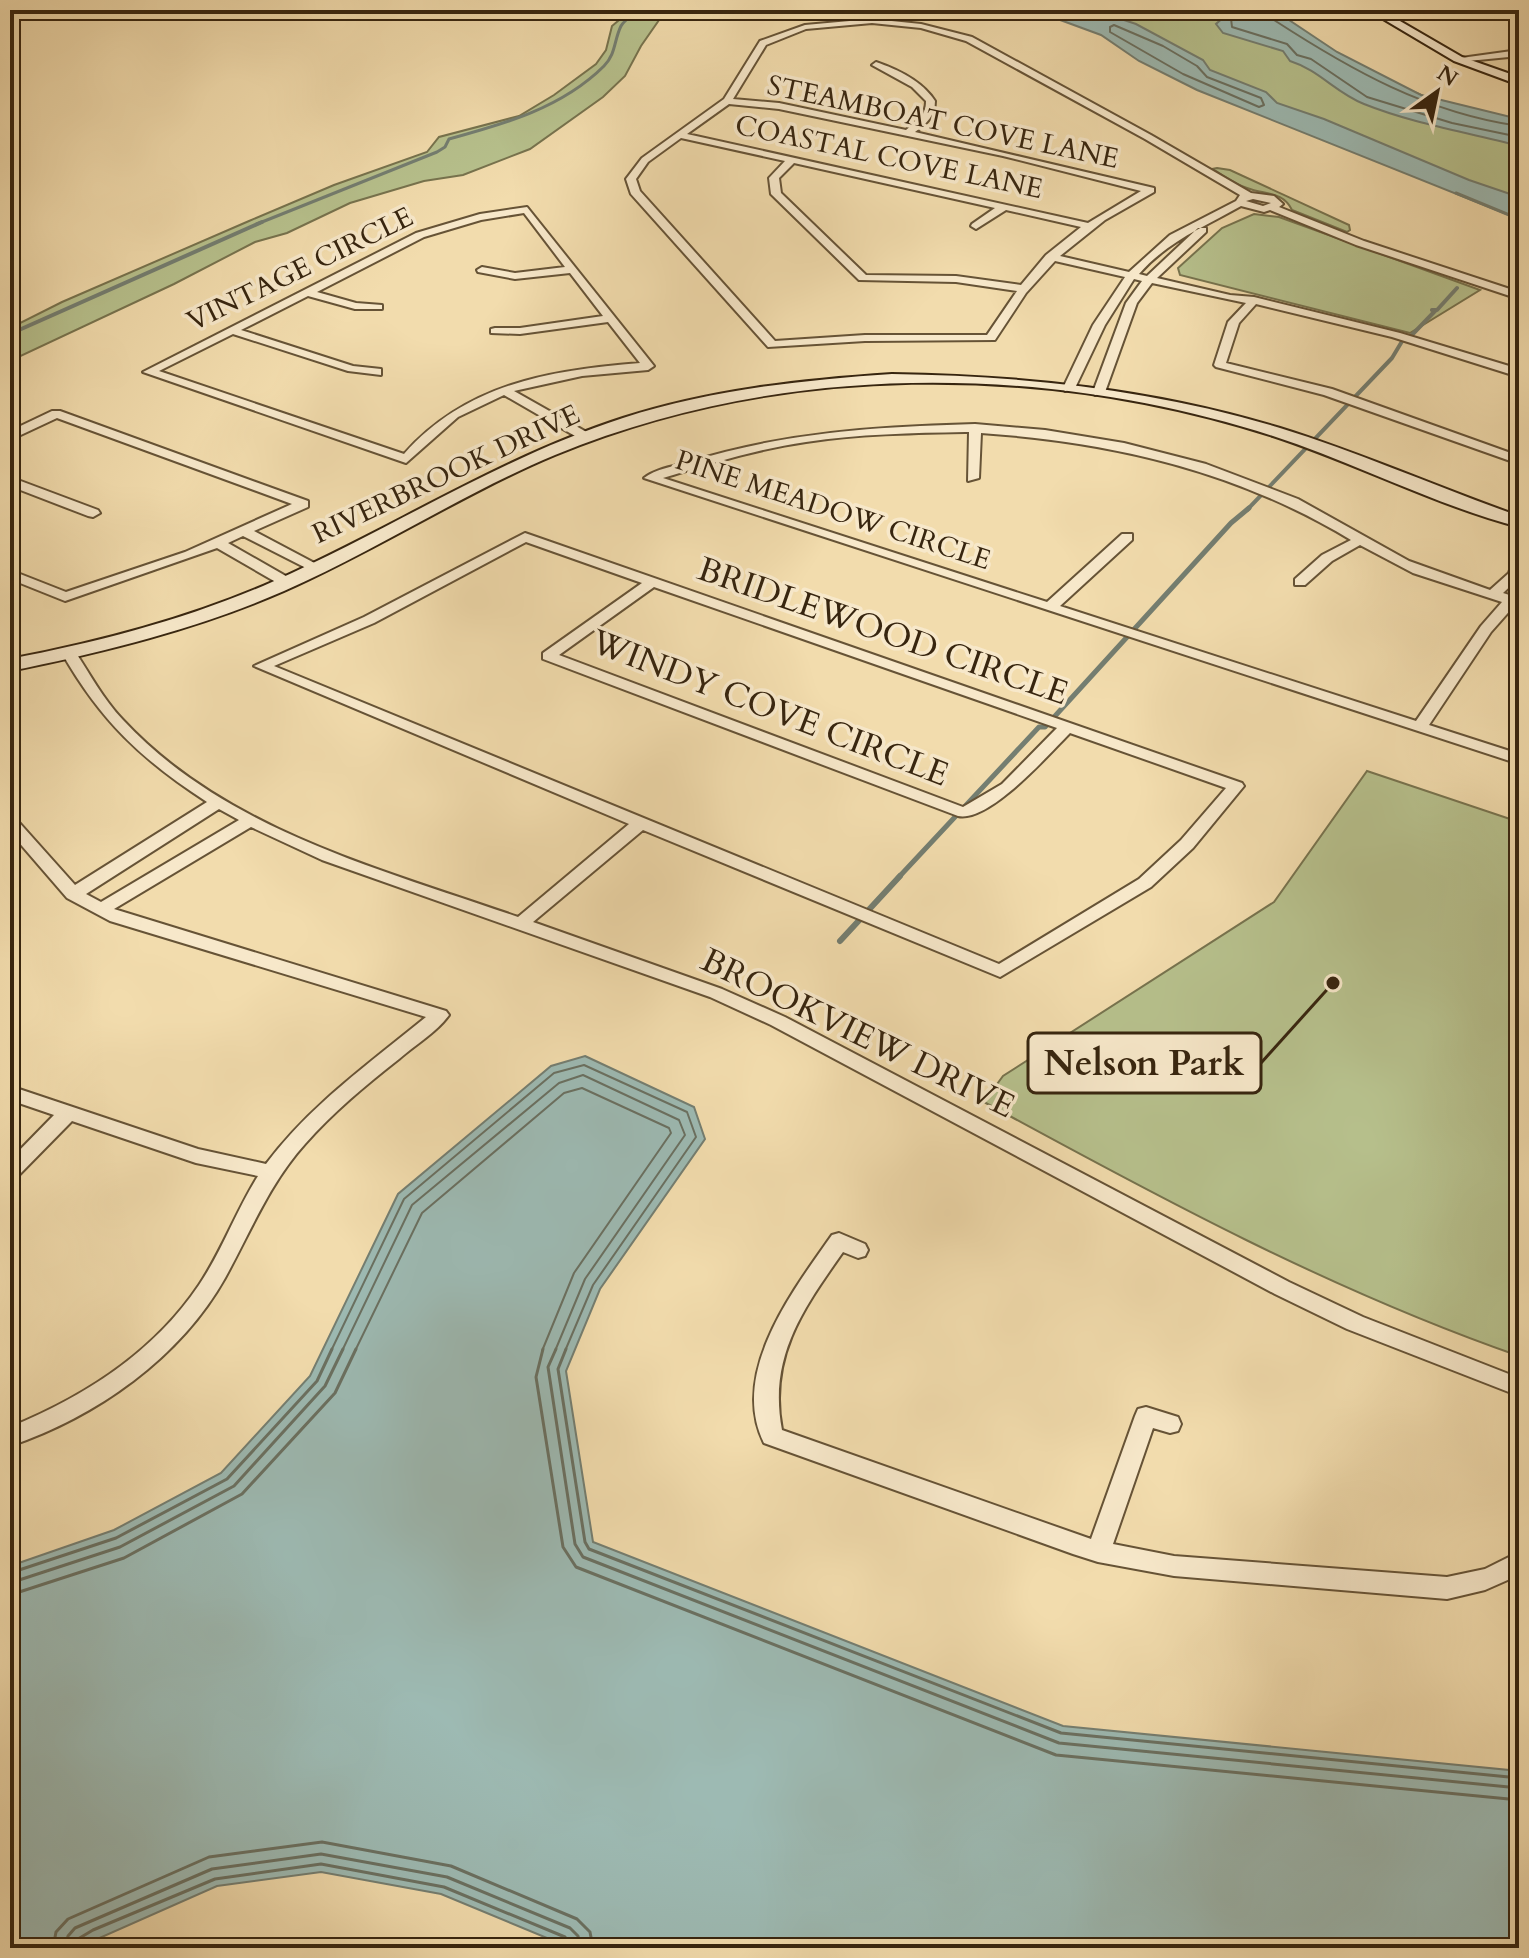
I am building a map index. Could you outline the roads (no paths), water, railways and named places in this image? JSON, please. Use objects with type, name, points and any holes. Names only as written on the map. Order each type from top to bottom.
[{"type":"street","points":[[829,10],[840,22]]},
{"type":"street","points":[[1373,10],[1458,59],[1519,81]]},
{"type":"street","points":[[1089,226],[1054,253],[1022,288],[991,338],[865,338],[772,345],[632,186],[631,179],[638,166],[727,101],[763,43],[791,30],[840,22],[906,24],[935,28],[969,39],[1148,137],[1252,208]]},
{"type":"street","points":[[1458,59],[1519,53]]},
{"type":"street","points":[[876,65],[920,90],[931,101],[933,107],[928,119],[908,133]]},
{"type":"street","name":"STEAMBOAT COVE LANE","points":[[727,101],[779,106],[908,133],[1040,161],[1150,190],[1089,226]]},
{"type":"street","name":"COASTAL COVE LANE","points":[[680,135],[1089,226]]},
{"type":"street","points":[[793,160],[775,174],[772,187],[776,194],[863,278],[956,279],[1022,288]]},
{"type":"street","points":[[1069,388],[1097,324],[1133,272],[1174,236],[1244,200],[1275,200],[1278,204],[1273,208]]},
{"type":"street","points":[[976,226],[1004,207]]},
{"type":"street","points":[[1099,392],[1132,303],[1153,277],[1197,233],[1233,213],[1252,208],[1273,208],[1351,240],[1519,296]]},
{"type":"street","name":"VINTAGE CIRCLE","points":[[527,210],[648,366],[561,376],[505,391],[443,421],[421,440],[406,459],[149,372],[306,292],[438,228],[480,217],[527,210]]},
{"type":"street","points":[[1054,253],[1230,298],[1254,300],[1396,335],[1519,373]]},
{"type":"street","points":[[482,270],[515,276],[573,269]]},
{"type":"street","points":[[306,292],[355,306],[378,307]]},
{"type":"street","points":[[1254,300],[1234,322],[1220,365],[1328,392],[1519,460]]},
{"type":"street","points":[[495,331],[520,331],[610,318]]},
{"type":"street","points":[[231,330],[352,369],[377,372]]},
{"type":"street","name":"RIVERBROOK DRIVE","points":[[10,665],[69,653],[177,624],[286,582],[517,467],[586,437],[704,403],[810,386],[943,380],[1099,392],[1201,412],[1278,433],[1519,522]]},
{"type":"street","points":[[505,391],[586,437]]},
{"type":"street","points":[[10,436],[56,414],[303,504],[218,543],[65,597],[10,574]]},
{"type":"street","points":[[973,478],[975,428]]},
{"type":"street","name":"PINE MEADOW CIRCLE","points":[[1515,602],[1407,566],[1279,495],[1179,460],[1071,437],[975,428],[873,430],[794,439],[720,455],[650,478],[1519,759]]},
{"type":"street","points":[[10,481],[93,513]]},
{"type":"street","points":[[244,531],[315,567]]},
{"type":"street","name":"BRIDLEWOOD CIRCLE","points":[[525,537],[652,582],[1067,727],[1236,786],[1171,862],[1145,883],[1000,971],[261,666],[369,620],[525,537]]},
{"type":"street","points":[[1050,607],[1127,537]]},
{"type":"street","points":[[1300,582],[1327,558],[1362,539]]},
{"type":"street","points":[[218,543],[286,582]]},
{"type":"street","points":[[239,555],[268,543]]},
{"type":"street","points":[[1493,595],[1516,577],[1519,561]]},
{"type":"street","name":"WINDY COVE CIRCLE","points":[[652,582],[548,656],[964,813],[1008,787],[1067,727]]},
{"type":"street","points":[[1420,727],[1486,629],[1515,602]]},
{"type":"street","name":"BROOKVIEW DRIVE","points":[[69,653],[98,702],[119,726],[173,773],[217,803],[328,856],[655,970],[778,1021],[1282,1288],[1370,1329],[1519,1387]]},
{"type":"street","points":[[73,894],[217,803]]},
{"type":"street","points":[[102,909],[251,820]]},
{"type":"street","points":[[10,822],[73,894],[102,909],[133,922],[440,1015],[302,1134],[272,1172],[207,1289],[165,1340],[116,1381],[77,1407],[10,1437]]},
{"type":"street","points":[[521,924],[553,893],[641,823]]},
{"type":"street","points":[[117,868],[144,884]]},
{"type":"street","points":[[10,1093],[196,1156],[272,1172]]},
{"type":"street","points":[[10,1172],[68,1113]]},
{"type":"street","points":[[858,1250],[839,1241],[787,1315],[768,1368],[767,1395],[772,1436],[1098,1552],[1174,1566],[1447,1588],[1482,1582],[1508,1571],[1519,1562]]},
{"type":"street","points":[[1098,1552],[1146,1416],[1170,1424]]},
{"type":"water","points":[[1033,10],[1094,10],[1136,24],[1203,60],[1210,70],[1266,92],[1277,103],[1519,197],[1519,219],[1197,90],[1139,61],[1101,35]]},
{"type":"water","points":[[1217,10],[1274,10],[1337,52],[1421,95],[1519,119],[1519,146],[1421,122],[1364,104],[1290,61],[1283,51],[1223,33],[1216,24],[1225,16]]},
{"type":"water","points":[[585,1056],[694,1107],[705,1139],[600,1289],[566,1371],[593,1542],[1063,1726],[1519,1771],[1519,1948],[571,1948],[441,1894],[321,1872],[217,1886],[77,1948],[10,1948],[10,1566],[114,1530],[221,1473],[310,1376],[398,1194],[551,1066]]},
{"type":"waterway","points":[[262,222],[437,152],[445,147],[449,139],[551,104],[588,81],[604,66],[611,57],[621,26],[639,10]]},
{"type":"waterway","points":[[1456,193],[1519,219]]},
{"type":"waterway","points":[[10,334],[262,222]]},
{"type":"waterway","points":[[257,224],[262,222]]},
{"type":"waterway","points":[[1249,508],[1392,358],[1404,338],[1409,338],[1435,311],[1432,310],[1437,310],[1457,288]]},
{"type":"waterway","points":[[898,878],[1039,727],[1045,727],[1231,523],[1249,508]]},
{"type":"waterway","points":[[840,941],[900,876]]},
{"type":"place","name":"Nelson Park","points":[[1333,983]]}]
